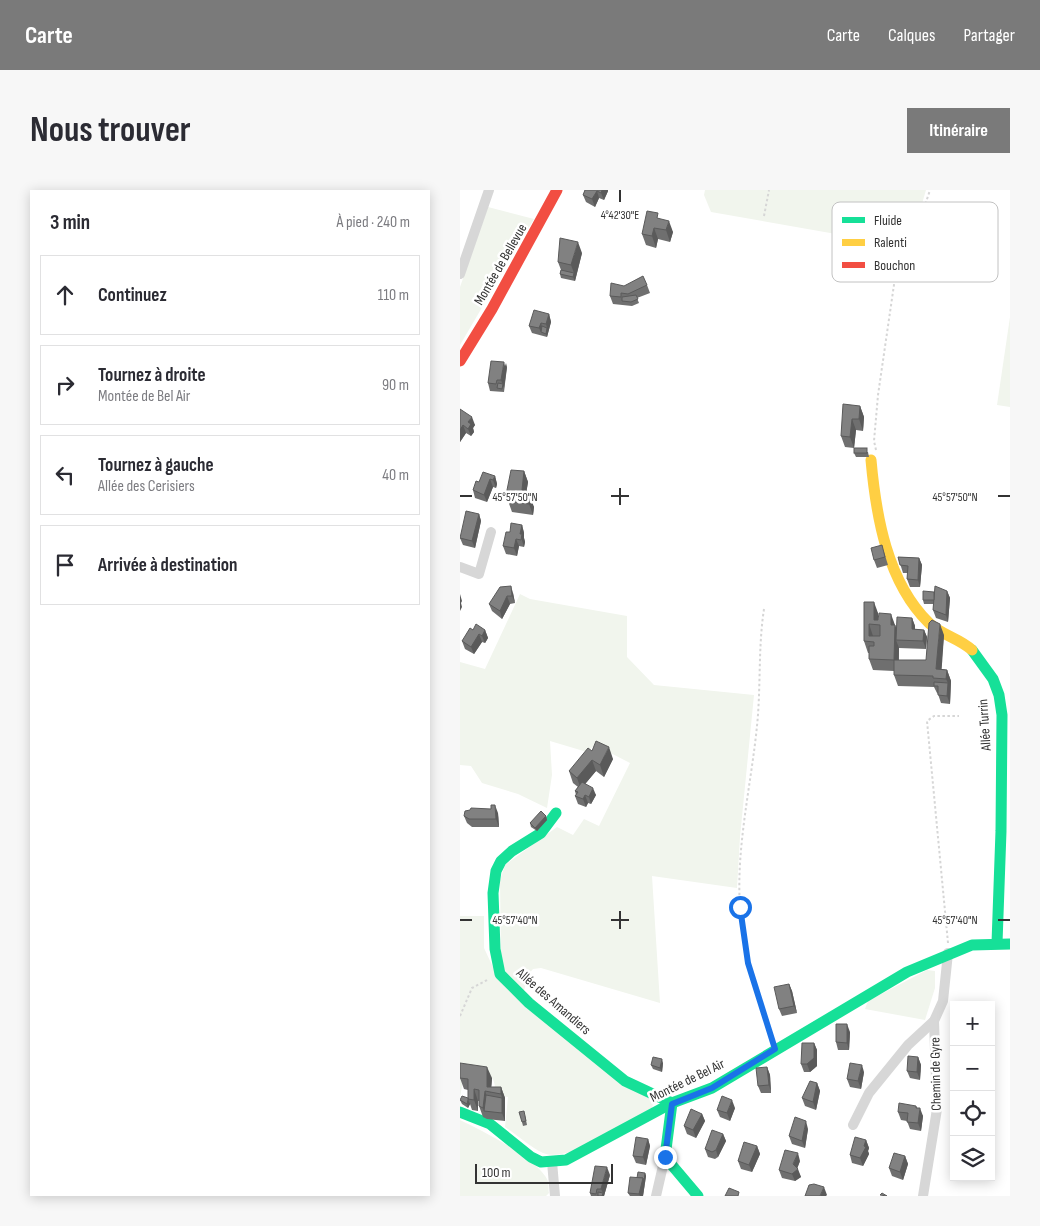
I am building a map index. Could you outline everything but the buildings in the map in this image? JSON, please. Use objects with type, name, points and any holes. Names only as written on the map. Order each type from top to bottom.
[{"type":"street","points":[[460,274],[489,190]]},
{"type":"street","name":"Montée de Bellevue","points":[[460,361],[549,208],[557,190]]},
{"type":"street","name":"Allée Turrin","points":[[874,459],[873,496],[889,554],[910,603],[931,625],[969,645],[985,665],[996,687],[1002,732],[1002,829],[997,943]]},
{"type":"street","points":[[460,567],[479,574],[491,532]]},
{"type":"street","name":"Allée des Amandiers","points":[[556,813],[531,841],[512,851],[501,861],[496,871],[493,893],[495,949],[500,974],[529,1003],[625,1081],[672,1104]]},
{"type":"street","name":"Montée de Bel Air","points":[[552,1162],[566,1160],[672,1104],[712,1088],[908,972],[948,953],[972,945],[1010,944]]},
{"type":"street","name":"Chemin de Gyre","points":[[923,1196],[937,1109],[934,1021],[943,1001],[948,953]]},
{"type":"street","points":[[853,1125],[869,1093],[908,1045],[934,1021]]},
{"type":"street","points":[[656,1196],[665,1157],[672,1104]]},
{"type":"street","points":[[460,1112],[490,1124],[541,1162],[552,1162],[554,1196]]},
{"type":"street","points":[[665,1157],[698,1196]]},
{"type":"path","points":[[764,216],[769,190]]},
{"type":"path","points":[[926,202],[930,190]]},
{"type":"path","points":[[874,459],[878,395],[895,282]]},
{"type":"path","points":[[764,609],[759,639],[757,725],[742,855],[740,907],[748,963],[775,1049]]},
{"type":"path","points":[[948,953],[948,927],[927,721],[934,716],[958,716]]},
{"type":"path","points":[[460,1016],[472,988],[500,974]]},
{"type":"shaded area","points":[[705,190],[926,190],[922,202],[832,202],[832,233],[711,212],[704,195]]},
{"type":"shaded area","points":[[488,207],[534,219],[460,345],[460,287]]},
{"type":"shaded area","points":[[1010,317],[1010,407],[997,405]]},
{"type":"shaded area","points":[[520,594],[530,599],[627,616],[627,657],[654,685],[754,695],[737,888],[652,876],[660,1003],[541,968],[533,969],[528,975],[524,991],[506,972],[501,962],[500,880],[505,865],[557,827],[573,835],[584,819],[599,826],[630,763],[595,745],[587,752],[550,741],[552,775],[547,808],[518,794],[482,783],[471,766],[460,765],[460,662],[485,669]]},
{"type":"shaded area","points":[[460,916],[484,916],[484,948],[499,980],[655,1097],[652,1108],[599,1140],[568,1153],[555,1155],[543,1153],[505,1127],[508,1097],[496,1095],[494,1081],[488,1075],[465,1071],[460,1097]]},
{"type":"shaded area","points":[[927,970],[935,971],[935,988],[925,1020],[865,1009],[868,1001]]},
{"type":"shaded area","points":[[460,1120],[509,1146],[533,1164],[548,1181],[549,1193],[546,1196],[460,1196]]},
{"type":"traffic: fast","points":[[972,650],[993,679],[999,695],[1002,715],[1001,831],[997,943]]},
{"type":"traffic: fast","points":[[556,813],[541,833],[512,851],[501,861],[496,871],[493,893],[495,949],[500,974],[529,1003],[625,1081],[672,1103],[665,1157],[698,1196]]},
{"type":"traffic: fast","points":[[460,1112],[490,1124],[531,1157],[541,1162],[566,1160],[672,1103],[712,1088],[907,972],[972,945],[1010,944]]},
{"type":"traffic: slow","points":[[871,460],[880,525],[886,547],[903,588],[915,607],[929,623],[972,650]]},
{"type":"traffic: jam","points":[[460,361],[492,309],[557,190]]},
{"type":"route","points":[[665,1157],[672,1104],[694,1097],[712,1088],[775,1049],[748,963],[740,907]]}]
